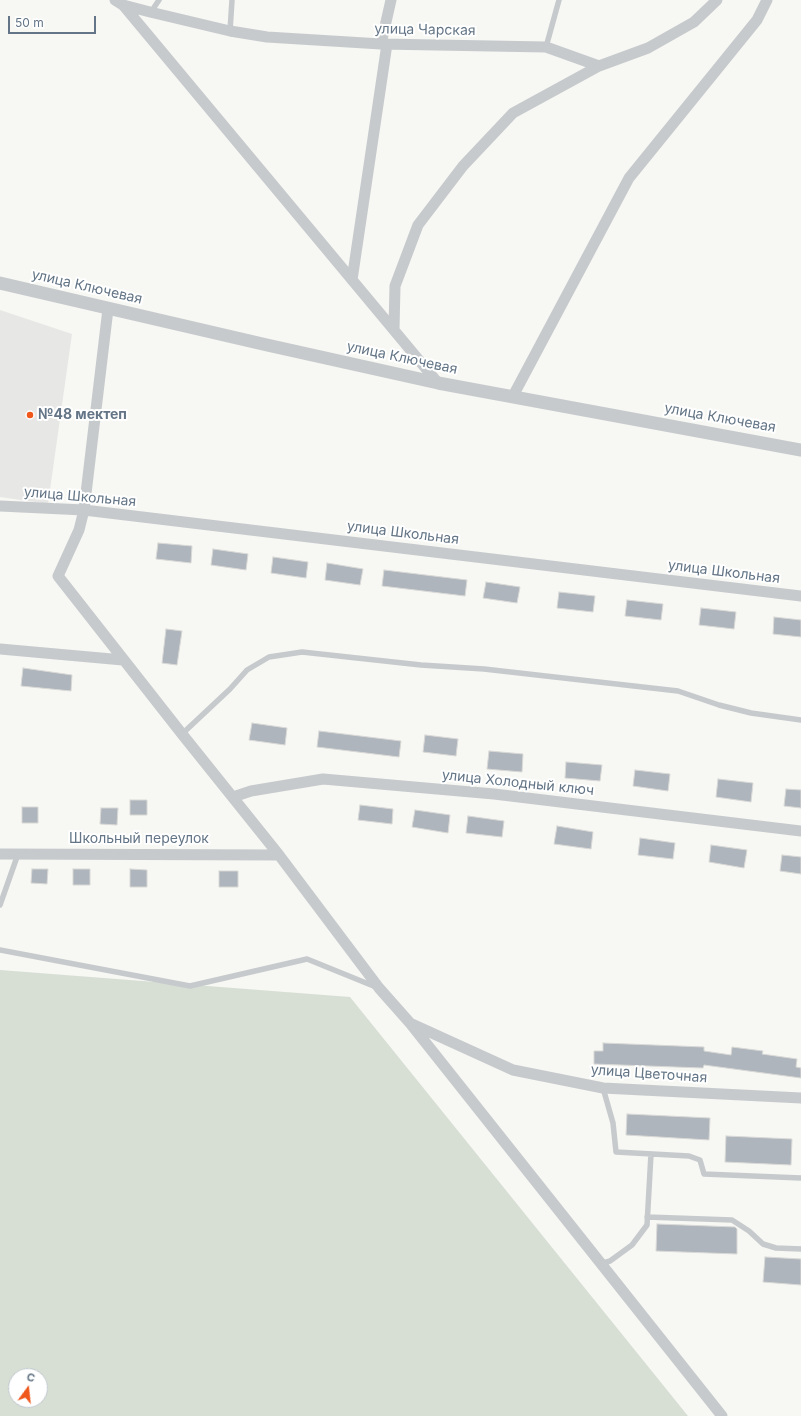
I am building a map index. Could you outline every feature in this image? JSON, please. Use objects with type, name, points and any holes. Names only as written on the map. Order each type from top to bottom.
[{"type":"street","points":[[352,280],[391,0]]},
{"type":"street","points":[[394,329],[395,286],[418,225],[463,166],[513,113],[599,66],[648,48],[694,22],[717,0]]},
{"type":"street","points":[[513,396],[629,178],[757,20],[767,0]]},
{"type":"street","name":"улица Чарская","points":[[119,2],[150,12],[230,31],[267,37],[384,44],[546,47],[599,66]]},
{"type":"street","points":[[119,2],[438,382]]},
{"type":"street","name":"улица Ключевая","points":[[0,283],[108,309],[438,382],[801,450]]},
{"type":"street","points":[[108,309],[84,510],[79,530],[58,576],[123,660],[279,855],[379,988],[410,1023],[722,1416]]},
{"type":"street","name":"улица Школьная","points":[[0,506],[84,510],[801,596]]},
{"type":"street","points":[[0,649],[123,660]]},
{"type":"street","name":"улица Холодный ключ","points":[[233,797],[251,791],[323,779],[494,794],[801,831]]},
{"type":"street","name":"Школьный переулок","points":[[0,854],[279,855]]},
{"type":"street","name":"улица Цветочная","points":[[410,1023],[513,1070],[603,1088],[801,1098]]},
{"type":"lane","points":[[150,12],[159,0]]},
{"type":"lane","points":[[230,31],[232,0]]},
{"type":"lane","points":[[546,47],[559,0]]},
{"type":"lane","points":[[182,734],[230,689],[247,670],[269,657],[302,652],[421,665],[484,669],[678,690],[719,705],[745,712],[801,720]]},
{"type":"lane","points":[[0,905],[18,854]]},
{"type":"lane","points":[[0,950],[190,986],[307,959],[379,988]]},
{"type":"lane","points":[[603,1088],[613,1123],[616,1152],[689,1156],[700,1160],[704,1174],[801,1178]]},
{"type":"lane","points":[[600,1264],[610,1261],[632,1245],[647,1225],[651,1154]]},
{"type":"lane","points":[[647,1217],[732,1220],[749,1231],[763,1244],[776,1248],[801,1249]]},
{"type":"shaded area","name":"№48 мектеп","points":[[0,310],[72,334],[48,504],[0,497]]},
{"type":"shaded area","points":[[0,970],[350,997],[688,1416],[0,1416]]},
{"type":"building","points":[[158,543],[192,546],[191,563],[156,559]]},
{"type":"building","points":[[213,549],[248,554],[246,570],[211,565]]},
{"type":"building","points":[[273,557],[308,562],[306,578],[271,573]]},
{"type":"building","points":[[327,563],[363,569],[360,585],[325,580]]},
{"type":"building","points":[[384,570],[467,580],[465,596],[382,586]]},
{"type":"building","points":[[486,582],[520,587],[517,603],[483,598]]},
{"type":"building","points":[[559,592],[595,596],[593,612],[557,608]]},
{"type":"building","points":[[627,600],[663,604],[661,620],[625,616]]},
{"type":"building","points":[[701,608],[736,612],[734,629],[699,625]]},
{"type":"building","points":[[774,617],[801,620],[801,637],[773,634]]},
{"type":"building","points":[[166,629],[182,631],[177,665],[162,663]]},
{"type":"building","points":[[23,668],[72,675],[71,691],[21,686]]},
{"type":"building","points":[[252,723],[287,728],[285,745],[249,740]]},
{"type":"building","points":[[319,731],[401,741],[399,757],[317,747]]},
{"type":"building","points":[[425,735],[458,739],[456,756],[423,752]]},
{"type":"building","points":[[489,751],[523,754],[522,772],[487,769]]},
{"type":"building","points":[[566,762],[602,765],[600,781],[565,778]]},
{"type":"building","points":[[635,770],[670,774],[668,791],[633,786]]},
{"type":"building","points":[[718,779],[753,783],[751,802],[716,797]]},
{"type":"building","points":[[786,789],[801,790],[801,808],[784,806]]},
{"type":"building","points":[[130,800],[147,800],[147,815],[130,815]]},
{"type":"building","points":[[360,805],[393,809],[392,824],[358,820]]},
{"type":"building","points":[[22,807],[38,807],[38,823],[22,823]]},
{"type":"building","points":[[101,808],[118,808],[117,825],[100,824]]},
{"type":"building","points":[[415,810],[450,815],[448,833],[412,827]]},
{"type":"building","points":[[468,816],[504,821],[502,837],[466,833]]},
{"type":"building","points":[[557,826],[593,832],[591,849],[554,844]]},
{"type":"building","points":[[640,838],[675,843],[673,859],[638,855]]},
{"type":"building","points":[[711,845],[747,850],[744,868],[709,862]]},
{"type":"building","points":[[782,855],[801,857],[801,874],[780,871]]},
{"type":"building","points":[[32,869],[48,869],[47,884],[31,883]]},
{"type":"building","points":[[73,869],[90,869],[90,885],[73,885]]},
{"type":"building","points":[[130,869],[147,870],[147,887],[130,887]]},
{"type":"building","points":[[219,871],[238,871],[238,887],[219,887]]},
{"type":"building","points":[[603,1043],[704,1047],[704,1051],[731,1055],[732,1047],[763,1051],[762,1054],[797,1059],[796,1067],[801,1068],[801,1078],[704,1065],[703,1068],[594,1064],[594,1051],[603,1051]]},
{"type":"building","points":[[627,1114],[710,1118],[709,1140],[626,1135]]},
{"type":"building","points":[[726,1136],[792,1139],[791,1165],[725,1162]]},
{"type":"building","points":[[657,1224],[735,1227],[737,1229],[737,1254],[656,1251]]},
{"type":"building","points":[[765,1257],[801,1259],[801,1285],[763,1282]]},
{"type":"place","name":"№48 мектеп","points":[[30,415]]}]
